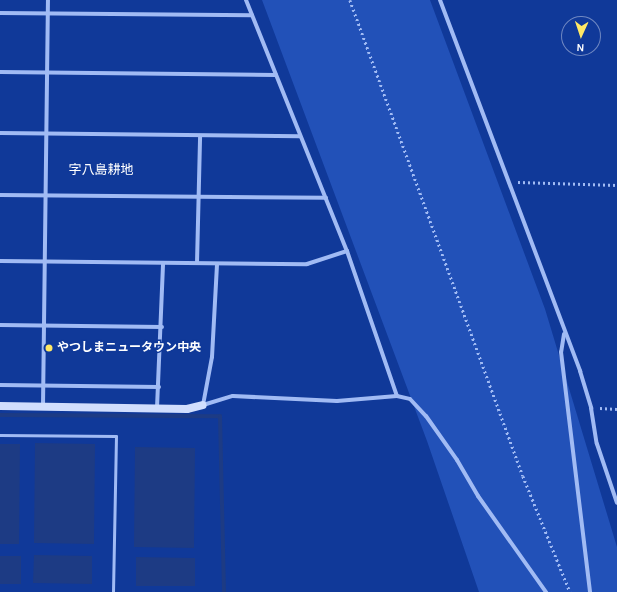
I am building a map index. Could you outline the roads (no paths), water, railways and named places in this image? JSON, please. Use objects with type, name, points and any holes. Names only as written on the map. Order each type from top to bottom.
[{"type":"street","points":[[44,406],[48,0]]},
{"type":"street","points":[[246,0],[347,250],[397,396]]},
{"type":"street","points":[[440,0],[564,334],[580,371],[591,408],[597,444],[617,503]]},
{"type":"street","points":[[0,13],[252,15]]},
{"type":"street","points":[[0,72],[276,75]]},
{"type":"street","points":[[0,132],[200,136],[300,136]]},
{"type":"street","points":[[198,263],[200,136]]},
{"type":"street","points":[[0,195],[326,198]]},
{"type":"street","points":[[0,261],[312,264],[347,250]]},
{"type":"street","points":[[158,408],[162,327],[163,263]]},
{"type":"street","points":[[203,405],[212,357],[217,264]]},
{"type":"street","points":[[0,325],[162,327]]},
{"type":"street","points":[[564,334],[561,352],[590,592]]},
{"type":"street","points":[[0,385],[159,387]]},
{"type":"street","points":[[0,406],[190,409],[233,396],[337,401],[397,396],[410,399],[426,416],[546,592]]},
{"type":"lane","points":[[0,435],[116,436],[113,592]]},
{"type":"waterway","points":[[0,415],[220,416],[224,592]]},
{"type":"place","name":"やつしまニュータウン中央","points":[[49,348]]},
{"type":"district","name":"字八島耕地","points":[[101,170]]}]
